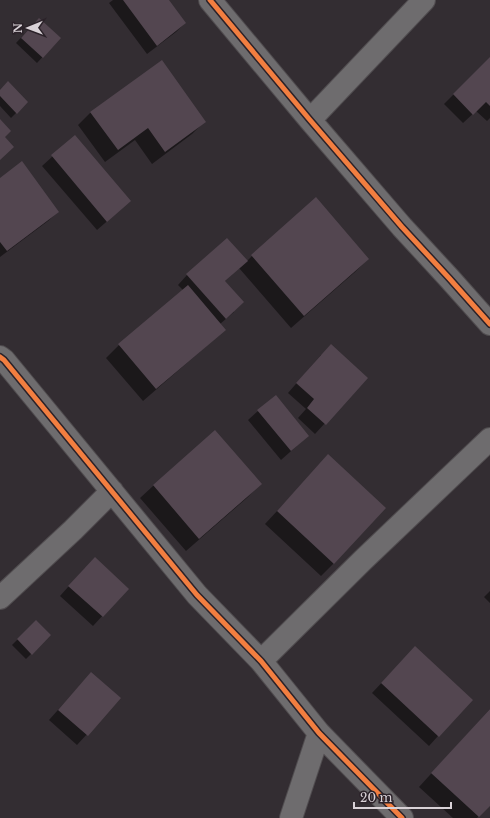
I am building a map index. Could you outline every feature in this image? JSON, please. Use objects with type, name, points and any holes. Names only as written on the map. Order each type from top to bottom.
[{"type":"street","points":[[210,0],[402,227],[490,324]]},
{"type":"street","points":[[310,120],[424,0]]},
{"type":"street","points":[[0,357],[197,595],[262,661],[319,733],[402,818]]},
{"type":"street","points":[[262,661],[363,560],[490,439]]},
{"type":"street","points":[[0,598],[112,492]]},
{"type":"street","points":[[291,818],[319,733]]},
{"type":"building","points":[[123,0],[169,0],[186,23],[157,46]]},
{"type":"building","points":[[39,18],[61,38],[43,58],[21,38]]},
{"type":"building","points":[[490,57],[490,106],[486,102],[473,115],[453,94]]},
{"type":"building","points":[[162,60],[206,122],[165,152],[148,128],[118,150],[90,112]]},
{"type":"building","points":[[8,81],[28,102],[17,114],[0,96],[0,90]]},
{"type":"building","points":[[0,119],[11,131],[5,137],[14,147],[0,160]]},
{"type":"building","points":[[75,135],[131,201],[107,222],[51,155]]},
{"type":"building","points":[[22,161],[59,212],[7,251],[0,242],[0,178]]},
{"type":"building","points":[[316,197],[369,259],[304,316],[251,255]]},
{"type":"building","points":[[227,238],[248,261],[225,281],[244,302],[226,319],[186,274]]},
{"type":"building","points":[[188,285],[226,330],[156,389],[118,344]]},
{"type":"building","points":[[331,344],[368,378],[326,425],[307,408],[314,399],[296,383]]},
{"type":"building","points":[[276,395],[309,436],[291,451],[257,410]]},
{"type":"building","points":[[215,430],[262,484],[199,539],[153,485]]},
{"type":"building","points":[[328,454],[386,508],[334,564],[277,511]]},
{"type":"building","points":[[95,557],[129,589],[103,617],[68,586]]},
{"type":"building","points":[[36,620],[51,635],[32,655],[17,639]]},
{"type":"building","points":[[415,646],[473,700],[439,737],[381,683]]},
{"type":"building","points":[[91,672],[121,698],[88,736],[58,710]]},
{"type":"building","points":[[490,709],[490,806],[479,817],[431,773]]},
{"type":"cycle path","points":[[210,0],[402,227],[490,324]]},
{"type":"cycle path","points":[[0,357],[197,595],[261,661],[319,733],[402,818]]}]
